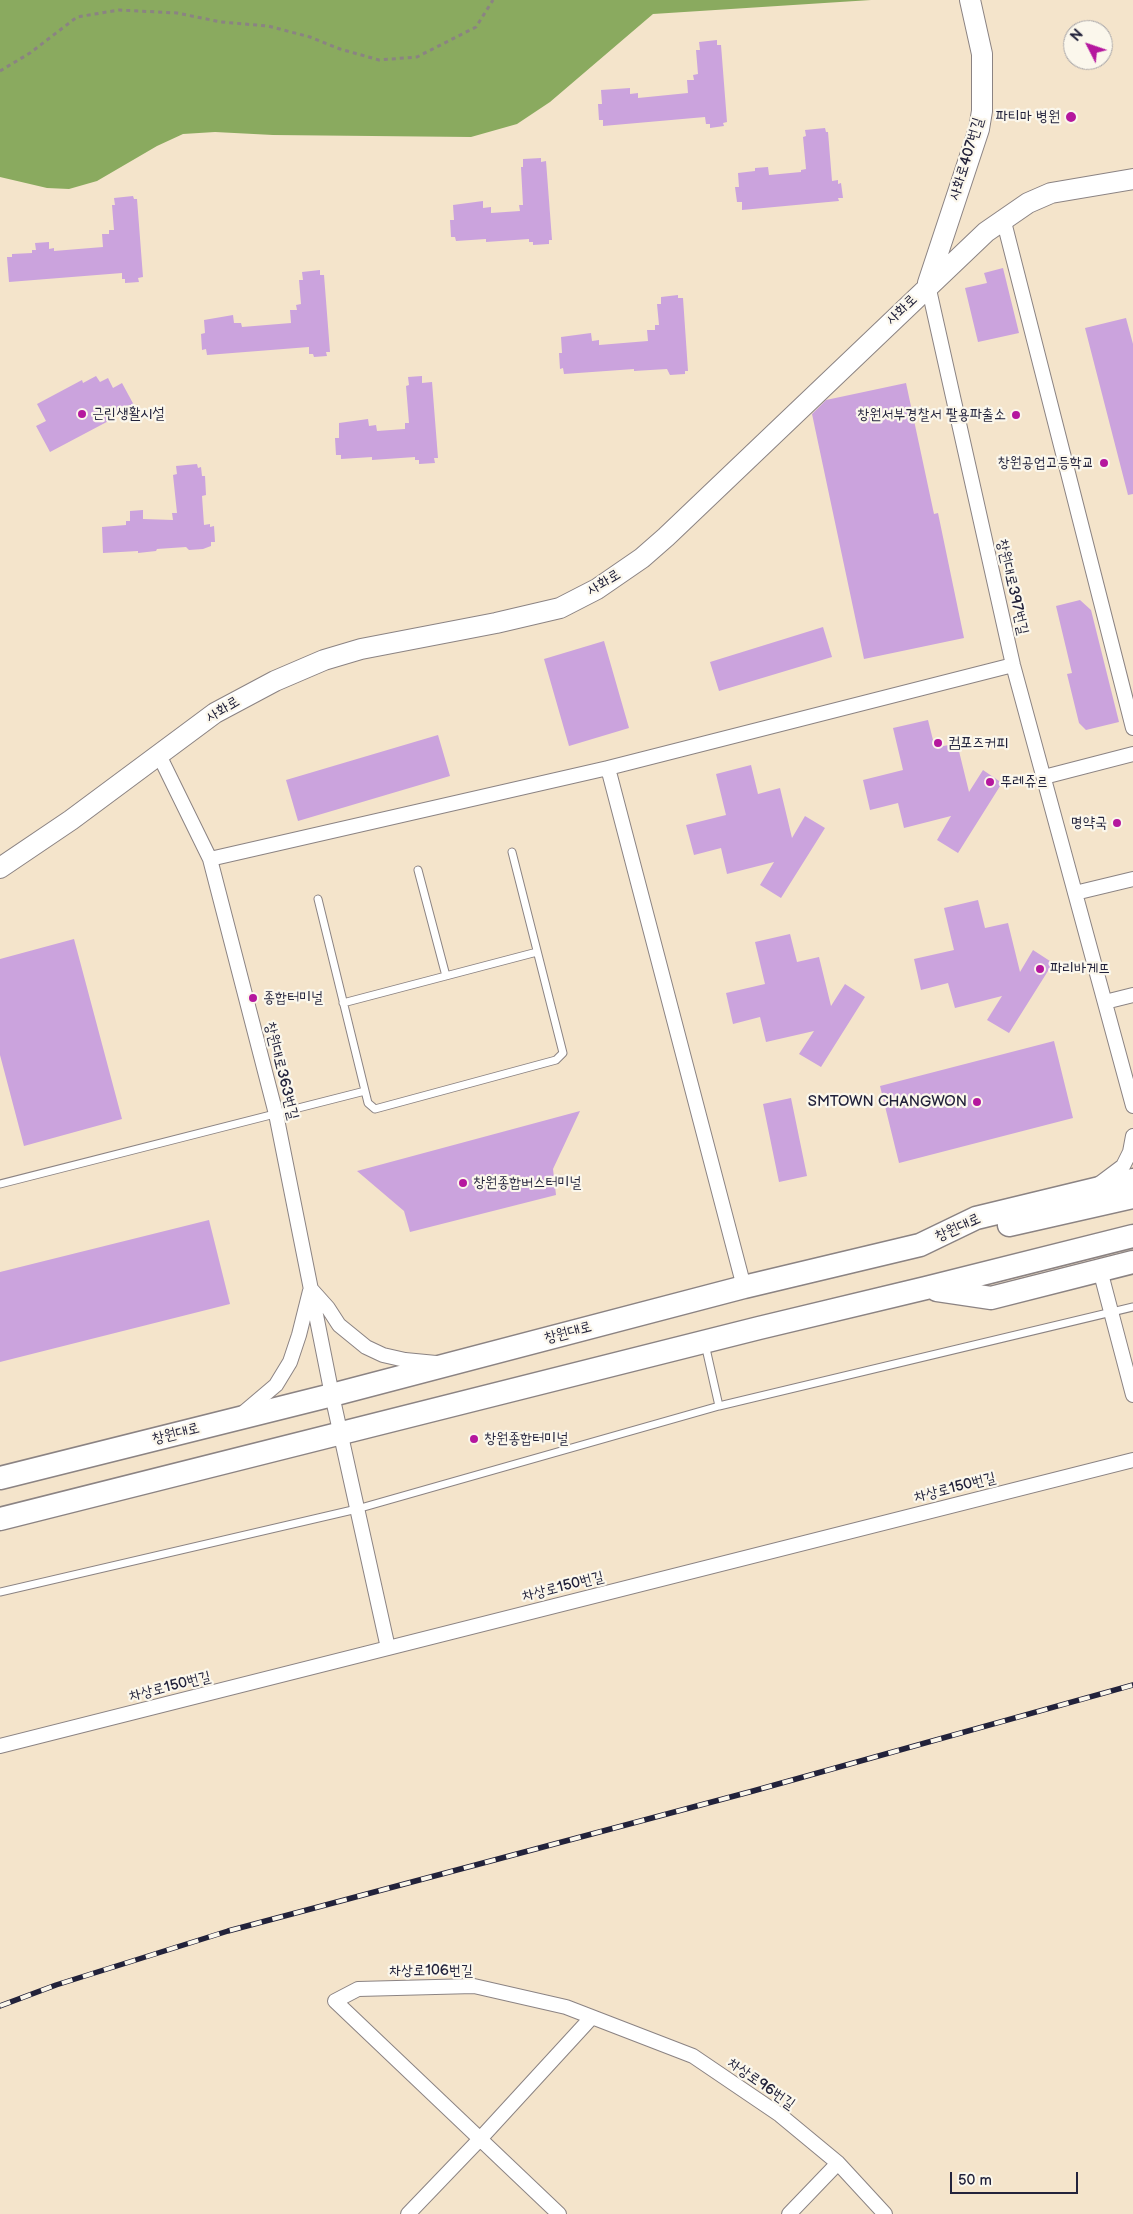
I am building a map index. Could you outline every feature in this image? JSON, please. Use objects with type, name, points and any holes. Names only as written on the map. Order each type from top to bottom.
[{"type":"main road","name":"사화로407번길","points":[[928,285],[979,130],[982,111],[982,54],[970,0]]},
{"type":"main road","name":"사화로","points":[[0,868],[30,850],[215,713],[275,681],[324,660],[361,649],[560,608],[597,589],[642,558],[666,537],[928,285],[1004,218],[1028,203],[1050,194],[1133,179]]},
{"type":"main road","name":"창원대로","points":[[0,1478],[332,1395],[744,1286],[920,1245],[976,1218],[1133,1180]]},
{"type":"main road","points":[[920,1245],[1133,1197]]},
{"type":"main road","points":[[0,1519],[705,1341],[1133,1236]]},
{"type":"main road","points":[[926,1288],[991,1298],[1133,1262]]},
{"type":"street","points":[[1004,218],[1133,728]]},
{"type":"street","name":"창원대로397번길","points":[[928,285],[1014,665],[1133,1106]]},
{"type":"street","points":[[210,859],[608,768],[1014,665]]},
{"type":"street","points":[[1044,777],[1133,754]]},
{"type":"street","name":"창원대로363번길","points":[[159,755],[210,859],[276,1114],[332,1395],[388,1648]]},
{"type":"street","points":[[608,768],[744,1286]]},
{"type":"street","points":[[1075,893],[1133,879]]},
{"type":"street","points":[[1105,1002],[1133,995]]},
{"type":"street","points":[[1092,1189],[1122,1166],[1130,1152],[1133,1136]]},
{"type":"street","points":[[1100,1270],[1133,1395]]},
{"type":"street","points":[[310,1288],[328,1308],[339,1325],[366,1347],[406,1360],[451,1364]]},
{"type":"street","name":"창원대로363번길","points":[[234,1420],[276,1385],[290,1362],[310,1288]]},
{"type":"street","name":"차상로150번길","points":[[0,1746],[1133,1460]]},
{"type":"street","name":"차상로106번길","points":[[480,2139],[335,2001],[358,1989],[474,1986],[566,2007],[592,2017]]},
{"type":"street","points":[[408,2214],[592,2017]]},
{"type":"street","name":"차상로96번길","points":[[592,2017],[693,2056],[780,2115],[838,2162],[885,2214]]},
{"type":"street","points":[[480,2139],[559,2214]]},
{"type":"street","points":[[789,2214],[838,2162]]},
{"type":"lane","points":[[318,898],[368,1103],[375,1109],[556,1060],[563,1052],[512,852]]},
{"type":"lane","points":[[418,870],[446,976]]},
{"type":"lane","points":[[344,1003],[537,952]]},
{"type":"lane","points":[[0,1184],[365,1091]]},
{"type":"lane","points":[[0,1592],[357,1509],[719,1406],[1133,1307]]},
{"type":"lane","points":[[705,1341],[719,1406]]},
{"type":"path","points":[[0,71],[30,53],[77,17],[119,10],[177,13],[221,22],[268,26],[310,37],[340,49],[379,60],[417,57],[476,26],[493,0]]},
{"type":"green space","points":[[0,0],[871,0],[653,14],[550,102],[517,124],[471,137],[273,135],[215,132],[183,134],[157,146],[97,181],[69,189],[47,188],[0,177]]},
{"type":"building","points":[[717,40],[717,45],[721,45],[727,122],[723,123],[724,126],[710,128],[710,124],[706,124],[705,117],[603,126],[603,120],[599,120],[598,104],[602,104],[601,90],[630,88],[630,94],[638,93],[638,98],[688,93],[687,80],[694,80],[693,75],[698,74],[696,50],[700,50],[699,42]]},
{"type":"building","points":[[825,128],[826,132],[828,132],[832,181],[838,180],[838,184],[841,183],[843,198],[838,198],[839,201],[742,210],[742,202],[737,202],[735,187],[739,187],[738,173],[755,171],[755,168],[768,167],[769,175],[801,172],[801,170],[806,169],[803,137],[806,136],[805,130]]},
{"type":"building","points":[[541,158],[541,162],[546,161],[552,240],[549,240],[549,244],[533,245],[533,242],[529,242],[529,239],[486,242],[486,239],[456,241],[455,237],[451,237],[450,220],[454,220],[453,205],[483,201],[483,208],[491,207],[491,213],[520,211],[519,205],[523,205],[521,167],[523,167],[523,159]]},
{"type":"building","points":[[133,196],[134,199],[137,199],[143,277],[138,278],[139,282],[125,283],[125,279],[122,279],[122,273],[9,282],[7,257],[12,257],[12,254],[32,253],[32,250],[36,250],[35,243],[49,242],[49,249],[54,248],[54,251],[103,247],[102,234],[109,234],[109,230],[114,230],[112,205],[115,205],[114,198]]},
{"type":"building","points":[[1003,268],[1019,333],[978,342],[965,288],[987,283],[984,273]]},
{"type":"building","points":[[320,270],[320,275],[324,275],[330,352],[326,352],[327,356],[314,357],[313,354],[309,354],[309,347],[207,355],[206,349],[202,350],[201,334],[205,333],[204,320],[233,315],[234,323],[241,323],[242,327],[291,323],[290,310],[297,310],[296,305],[301,304],[299,280],[303,280],[302,272]]},
{"type":"building","points":[[678,295],[678,298],[683,298],[688,371],[685,371],[685,374],[670,375],[667,369],[634,371],[634,369],[564,374],[563,368],[560,369],[561,337],[591,333],[592,341],[599,340],[599,345],[648,341],[647,330],[655,330],[655,325],[659,325],[657,304],[661,304],[661,297]]},
{"type":"building","points":[[1126,318],[1133,344],[1133,494],[1128,495],[1085,328]]},
{"type":"building","name":"근린생활시설","points":[[96,376],[100,382],[108,378],[113,388],[122,383],[135,407],[50,452],[36,426],[46,421],[37,404],[82,380],[83,383]]},
{"type":"building","points":[[422,376],[422,383],[432,382],[438,458],[434,458],[435,463],[419,464],[419,460],[415,460],[415,457],[372,460],[372,457],[341,459],[341,455],[336,455],[335,438],[339,438],[339,423],[368,419],[369,426],[376,425],[377,431],[405,429],[405,423],[409,423],[406,386],[409,385],[408,377]]},
{"type":"building","points":[[906,383],[934,514],[938,513],[964,638],[864,659],[812,414],[826,400]]},
{"type":"building","points":[[197,464],[198,468],[201,467],[202,476],[205,476],[206,495],[202,496],[204,525],[210,524],[210,527],[214,526],[215,542],[211,542],[211,546],[203,549],[189,550],[186,547],[157,549],[156,551],[138,553],[138,551],[103,553],[102,527],[126,525],[126,521],[130,521],[130,511],[143,510],[143,519],[173,520],[172,513],[177,513],[173,475],[177,474],[176,466]]},
{"type":"building","points":[[1080,600],[1091,610],[1119,722],[1086,730],[1079,723],[1067,674],[1072,673],[1056,606]]},
{"type":"building","points":[[823,627],[832,657],[719,691],[710,662]]},
{"type":"building","points":[[604,641],[629,728],[569,746],[544,659]]},
{"type":"building","points":[[928,720],[935,748],[957,743],[969,792],[983,770],[1002,783],[958,853],[937,840],[951,816],[904,828],[898,803],[870,810],[863,780],[903,770],[893,728]]},
{"type":"building","points":[[438,735],[450,776],[298,821],[286,780]]},
{"type":"building","points":[[751,765],[758,794],[780,788],[792,838],[805,816],[825,828],[781,898],[760,885],[774,862],[727,874],[721,848],[694,855],[686,825],[726,815],[716,774]]},
{"type":"building","points":[[978,900],[985,928],[1008,923],[1020,972],[1033,950],[1053,963],[1009,1033],[987,1020],[1002,996],[955,1008],[948,983],[921,990],[914,959],[954,950],[944,908]]},
{"type":"building","points":[[790,934],[797,962],[819,957],[831,1006],[845,984],[865,997],[821,1067],[799,1054],[814,1031],[766,1042],[760,1017],[733,1024],[726,993],[765,984],[755,942]]},
{"type":"building","points":[[74,939],[122,1119],[24,1146],[0,1055],[0,959]]},
{"type":"building","name":"SMTOWN CHANGWON","points":[[1054,1041],[1073,1118],[899,1163],[880,1086]]},
{"type":"building","points":[[791,1098],[807,1176],[779,1182],[763,1104]]},
{"type":"building","name":"창원종합버스터미널","points":[[580,1111],[553,1169],[556,1195],[410,1232],[404,1211],[357,1171]]},
{"type":"building","points":[[209,1220],[230,1304],[0,1362],[0,1272]]},
{"type":"railway","points":[[0,2006],[56,1985],[228,1931],[753,1791],[1133,1685]]},
{"type":"place","name":"파티마 병원","points":[[1071,117]]},
{"type":"place","name":"근린생활시설","points":[[82,414]]},
{"type":"place","name":"창원서부경찰서 팔용파출소","points":[[1016,415]]},
{"type":"place","name":"창원공업고등학교","points":[[1104,463]]},
{"type":"place","name":"컴포즈커피","points":[[938,743]]},
{"type":"place","name":"뚜레쥬르","points":[[990,782]]},
{"type":"place","name":"명약국","points":[[1117,823]]},
{"type":"place","name":"파리바게뜨","points":[[1040,969]]},
{"type":"place","name":"종합터미널","points":[[253,998]]},
{"type":"place","name":"SMTOWN CHANGWON","points":[[977,1102]]},
{"type":"place","name":"창원종합버스터미널","points":[[463,1183]]},
{"type":"place","name":"창원종합터미널","points":[[474,1439]]}]
